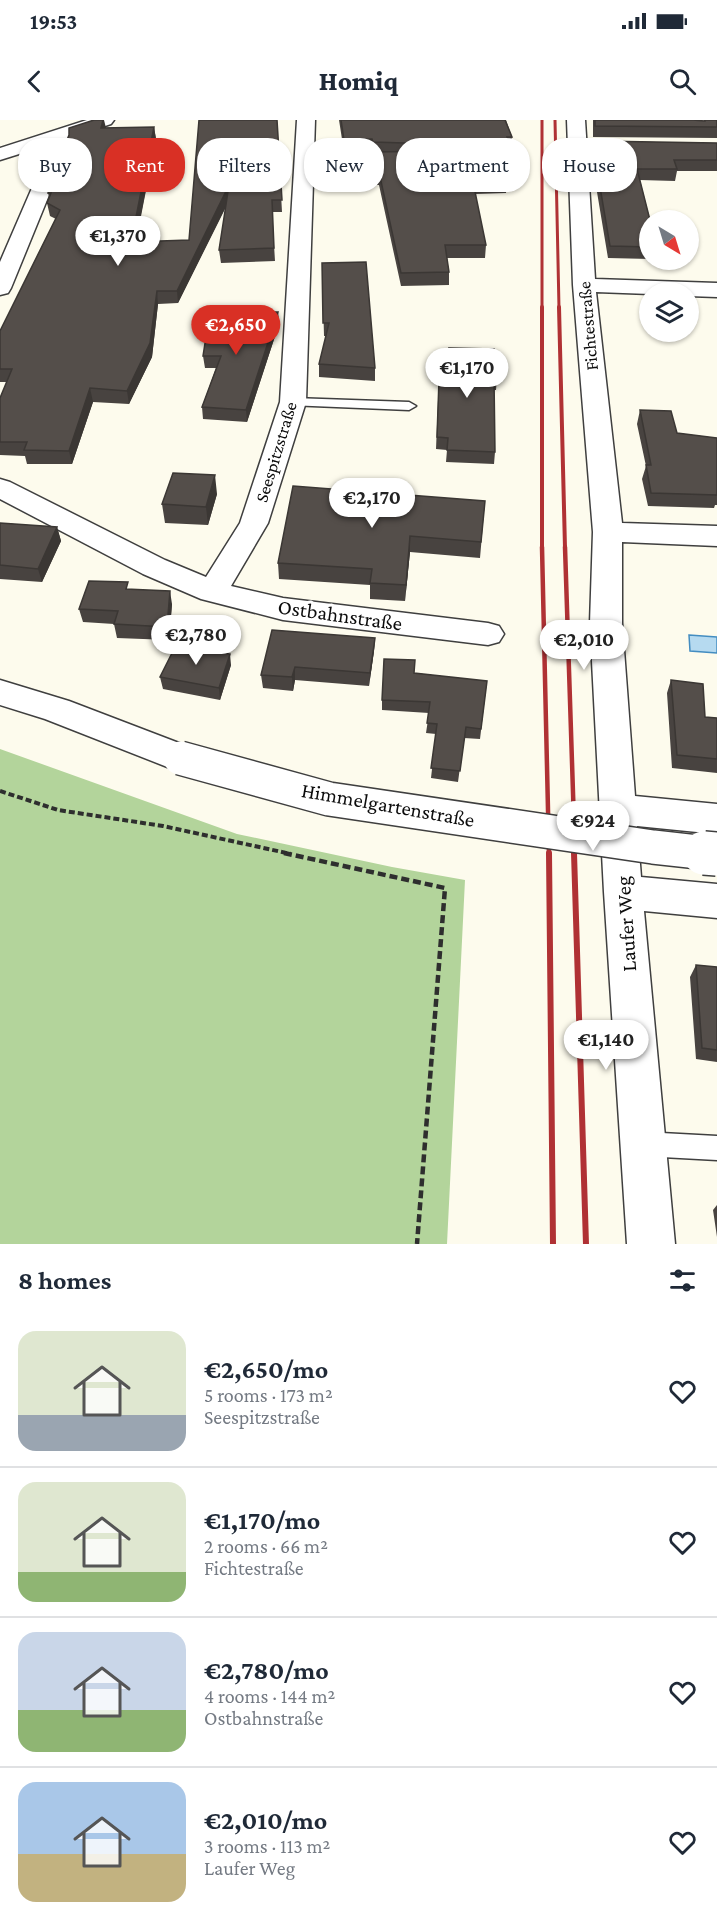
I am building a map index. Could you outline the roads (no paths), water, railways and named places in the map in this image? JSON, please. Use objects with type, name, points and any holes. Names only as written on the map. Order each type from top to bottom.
[{"type":"street","points":[[0,154],[105,120]]},
{"type":"street","name":"Seespitzstraße","points":[[305,138],[306,120]]},
{"type":"street","name":"Fichtestraße","points":[[576,120],[590,145],[584,285],[608,532]]},
{"type":"street","points":[[0,288],[60,146],[60,134]]},
{"type":"street","name":"Seespitzstraße","points":[[212,592],[254,523],[293,402],[304,160]]},
{"type":"street","points":[[584,285],[717,290]]},
{"type":"street","name":"Ostbahnstraße","points":[[0,488],[154,567],[212,592],[283,609],[488,634]]},
{"type":"street","points":[[608,532],[717,536]]},
{"type":"street","name":"Laufer Weg","points":[[608,532],[606,623],[623,892],[651,1244]]},
{"type":"street","name":"Himmelgartenstraße","points":[[0,692],[57,710],[180,758],[329,798],[653,847],[717,854]]},
{"type":"street","points":[[618,809],[717,819]]},
{"type":"street","points":[[623,892],[717,901]]},
{"type":"lane","points":[[293,402],[409,406]]},
{"type":"lane","points":[[643,1144],[717,1148]]},
{"type":"water","points":[[689,635],[717,637],[717,653],[690,651]]},
{"type":"railway","points":[[542,120],[542,547]]},
{"type":"railway","points":[[555,120],[559,308]]},
{"type":"railway","points":[[559,307],[565,548]]},
{"type":"railway","points":[[542,547],[549,854]]},
{"type":"railway","points":[[565,547],[575,854]]},
{"type":"railway","points":[[549,853],[553,1244]]},
{"type":"railway","points":[[574,853],[586,1244]]}]
